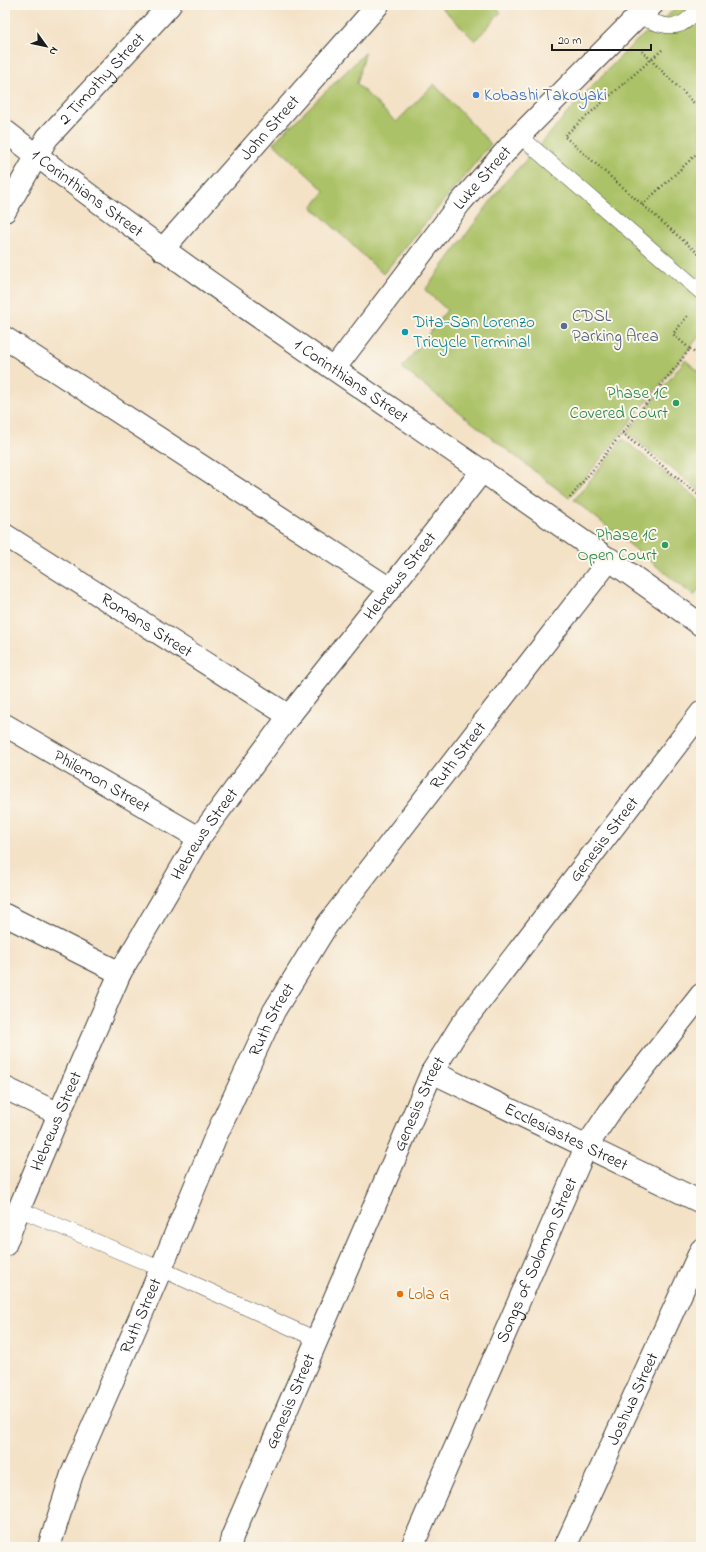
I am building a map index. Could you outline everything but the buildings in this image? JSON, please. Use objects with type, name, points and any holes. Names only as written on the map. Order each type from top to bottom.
[{"type":"street","name":"2 Timothy Street","points":[[5,211],[47,138],[170,5]]},
{"type":"street","name":"John Street","points":[[162,250],[378,5]]},
{"type":"street","name":"Luke Street","points":[[334,369],[460,203],[520,135],[645,11]]},
{"type":"street","name":"1 Corinthians Street","points":[[5,131],[162,250],[483,470],[701,625]]},
{"type":"street","points":[[5,338],[390,589]]},
{"type":"street","name":"Hebrews Street","points":[[5,1246],[59,1114],[120,973],[199,838],[289,716],[483,470]]},
{"type":"street","name":"Romans Street","points":[[5,535],[289,716]]},
{"type":"street","name":"Ruth Street","points":[[49,1547],[72,1474],[161,1269],[215,1138],[274,1011],[327,925],[610,559]]},
{"type":"street","name":"Genesis Street","points":[[230,1547],[232,1537],[432,1072],[460,1027],[701,713]]},
{"type":"street","name":"Philemon Street","points":[[5,725],[199,838]]},
{"type":"street","points":[[5,915],[120,973]]},
{"type":"street","name":"Songs of Solomon Street","points":[[412,1547],[586,1147],[613,1107],[701,995]]},
{"type":"street","name":"Ecclesiastes Street","points":[[432,1072],[701,1202]]},
{"type":"street","points":[[5,1088],[59,1114]]},
{"type":"street","name":"Joshua Street","points":[[566,1547],[701,1250]]},
{"type":"lane","points":[[645,11],[667,26],[681,23],[701,8]]},
{"type":"lane","points":[[520,135],[701,292]]},
{"type":"lane","points":[[19,1209],[161,1269],[318,1340]]},
{"type":"path","points":[[668,46],[651,59],[564,136],[701,256]]},
{"type":"path","points":[[651,59],[701,110]]},
{"type":"path","points":[[642,205],[701,150]]},
{"type":"path","points":[[692,311],[673,334],[701,358]]},
{"type":"path","points":[[566,502],[690,349]]},
{"type":"path","points":[[622,432],[701,497]]},
{"type":"green space","points":[[439,5],[494,5],[501,12],[475,41]]},
{"type":"green space","points":[[680,5],[701,5],[701,334],[569,498],[402,368],[447,310],[425,290],[505,182],[586,92],[635,42]]},
{"type":"green space","points":[[365,53],[357,84],[396,122],[434,84],[491,144],[383,274],[312,207],[325,191],[273,143]]},
{"type":"green space","name":"Phase 1C Covered Court","points":[[685,360],[701,373],[701,492],[627,433]]},
{"type":"green space","name":"Phase 1C Open Court","points":[[623,439],[701,502],[701,587],[694,596],[574,500]]},
{"type":"place","name":"Kobashi Takoyaki","points":[[476,95]]},
{"type":"place","name":"CDSL Parking Area","points":[[564,326]]},
{"type":"place","name":"Dita-San Lorenzo Tricycle Terminal","points":[[405,332]]},
{"type":"place","name":"Phase 1C Covered Court","points":[[676,403]]},
{"type":"place","name":"Phase 1C Open Court","points":[[665,545]]},
{"type":"place","name":"Lola G","points":[[400,1294]]}]
